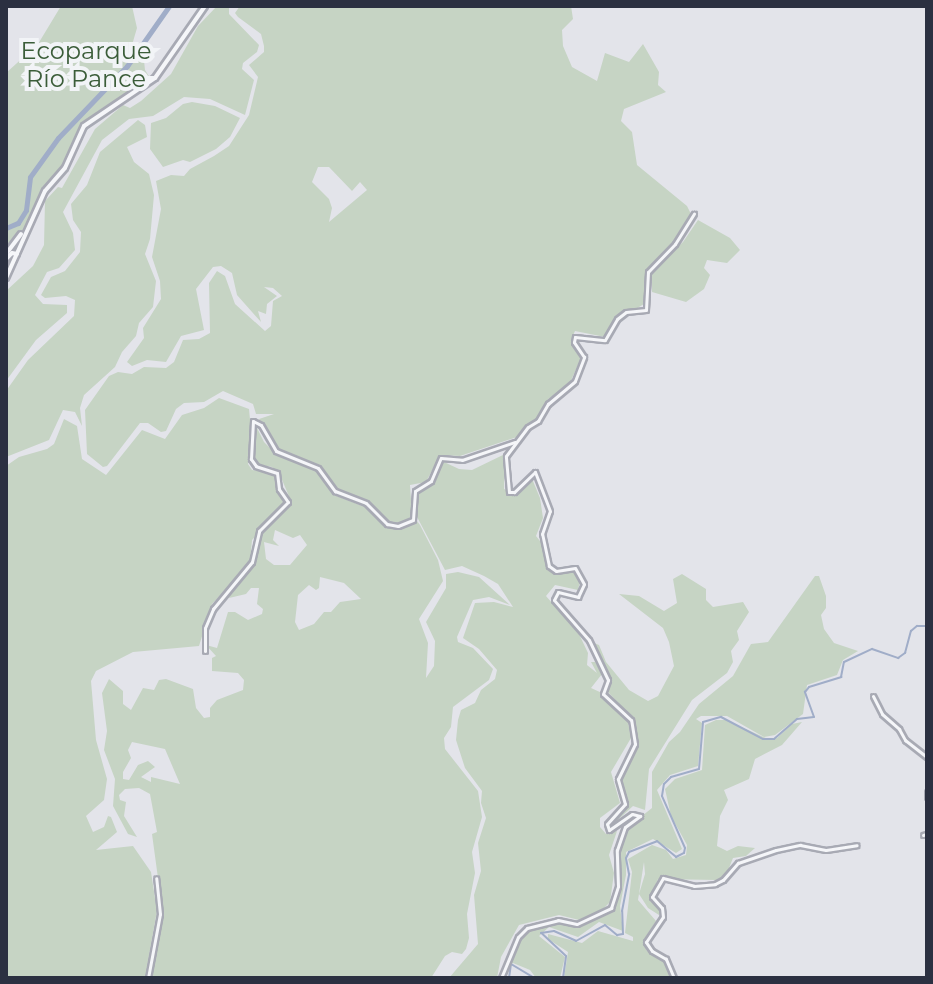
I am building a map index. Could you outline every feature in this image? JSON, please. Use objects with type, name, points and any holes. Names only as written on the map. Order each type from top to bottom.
[{"type":"street","points":[[6,256],[33,220],[45,191],[65,168],[84,126],[155,78],[205,6]]},
{"type":"street","points":[[501,978],[524,930],[558,920],[584,922],[611,908],[618,886],[617,850],[625,827],[640,817],[636,812],[611,831],[607,828],[609,821],[625,807],[618,779],[633,754],[635,738],[631,720],[603,694],[608,680],[589,640],[554,600],[558,592],[578,597],[583,577],[575,568],[556,571],[549,566],[542,534],[550,511],[534,471],[514,492],[507,488],[506,456],[516,441],[538,421],[548,404],[575,381],[584,357],[574,342],[575,337],[605,340],[617,319],[626,312],[646,310],[648,272],[675,244],[694,214]]},
{"type":"street","points":[[6,278],[18,256],[26,230]]},
{"type":"street","points":[[6,256],[13,253],[18,256]]},
{"type":"street","points":[[205,651],[205,628],[213,609],[252,562],[259,531],[288,502],[279,489],[277,473],[256,466],[251,459],[253,421],[261,425],[276,451],[318,468],[335,491],[366,503],[387,524],[398,526],[413,520],[415,491],[431,481],[441,458],[462,460],[516,441]]},
{"type":"street","points":[[873,696],[882,714],[899,729],[905,740],[927,757]]},
{"type":"street","points":[[674,978],[666,959],[652,951],[646,942],[663,917],[662,908],[652,897],[663,878],[694,886],[715,884],[723,880],[738,863],[776,850],[800,845],[826,850],[857,845]]},
{"type":"street","points":[[148,978],[160,914],[156,878]]},
{"type":"green space","name":"Ecoparque Río Pance","points":[[61,6],[132,6],[137,28],[132,45],[143,51],[145,70],[152,81],[84,126],[68,162],[45,191],[33,220],[6,251],[6,73],[38,44]]},
{"type":"green space","points":[[217,6],[229,6],[229,14],[259,45],[257,52],[243,63],[242,69],[254,80],[245,115],[210,99],[184,97],[153,116],[129,119],[102,140],[63,212],[73,233],[75,250],[59,268],[47,272],[35,295],[43,304],[67,305],[67,313],[36,340],[6,381],[6,291],[33,266],[44,245],[45,201],[58,187],[62,188],[95,129],[123,105],[130,108],[141,101],[171,74],[198,26]]},
{"type":"green space","points":[[240,6],[571,6],[573,19],[562,30],[563,46],[572,67],[597,81],[605,53],[629,62],[643,44],[659,72],[658,85],[666,92],[624,109],[621,121],[632,132],[637,165],[687,206],[692,216],[679,239],[647,270],[644,304],[614,322],[605,337],[575,331],[571,340],[581,358],[569,385],[548,399],[538,417],[517,437],[460,456],[440,455],[426,482],[410,485],[412,515],[405,523],[385,521],[369,503],[338,490],[321,466],[276,450],[259,419],[274,414],[256,414],[253,404],[223,391],[204,402],[184,403],[176,409],[166,431],[161,432],[148,423],[140,423],[107,466],[103,467],[87,454],[85,410],[109,376],[118,372],[132,374],[144,367],[166,368],[174,362],[183,340],[199,339],[210,333],[209,283],[217,271],[225,276],[235,304],[265,331],[271,326],[273,301],[282,296],[273,288],[264,287],[277,296],[267,304],[266,314],[258,311],[261,322],[237,295],[232,273],[221,266],[213,267],[196,289],[204,330],[181,336],[166,362],[147,360],[132,366],[127,362],[144,338],[143,328],[161,299],[160,281],[152,257],[161,209],[156,181],[171,175],[184,176],[190,169],[229,146],[249,115],[258,77],[249,65],[264,52],[264,46],[261,34],[235,13]],"holes":[[[318,167],[329,167],[352,191],[360,182],[367,190],[329,222],[332,208],[329,199],[312,182]]]},
{"type":"green space","points":[[192,102],[215,106],[240,118],[230,137],[216,149],[190,162],[183,160],[163,167],[150,149],[151,123]]},
{"type":"green space","points":[[138,120],[145,125],[147,137],[127,147],[134,162],[149,174],[154,195],[150,239],[145,254],[156,281],[153,307],[139,323],[136,336],[122,352],[115,367],[84,395],[80,408],[82,426],[75,412],[63,410],[49,440],[6,457],[6,391],[28,360],[74,316],[75,300],[66,296],[45,298],[41,295],[51,277],[65,271],[80,252],[81,232],[73,220],[71,204],[87,185],[100,152]]},
{"type":"green space","points":[[698,220],[730,238],[740,250],[727,263],[707,260],[704,268],[710,275],[704,289],[686,302],[652,292],[652,271],[683,242]]},
{"type":"green space","points":[[219,398],[249,409],[252,441],[248,464],[252,470],[271,472],[275,476],[284,505],[252,540],[250,563],[212,604],[199,646],[133,652],[96,671],[91,681],[96,740],[107,779],[104,800],[86,816],[93,832],[104,827],[108,816],[117,832],[96,850],[133,846],[151,872],[157,911],[145,978],[6,978],[6,466],[19,457],[54,444],[64,419],[77,426],[82,459],[106,475],[142,430],[165,439],[182,415],[204,408]]},
{"type":"green space","points":[[254,422],[264,442],[274,452],[315,469],[334,495],[365,507],[385,527],[397,529],[417,521],[438,560],[443,581],[419,619],[428,643],[426,678],[434,666],[435,641],[426,622],[446,588],[446,574],[458,572],[479,577],[510,605],[489,597],[473,600],[457,637],[458,642],[473,648],[493,669],[489,680],[453,707],[451,727],[444,738],[445,749],[478,791],[482,817],[472,852],[475,873],[467,914],[469,938],[466,949],[462,954],[452,952],[445,956],[431,978],[149,978],[163,915],[152,834],[157,832],[150,794],[139,788],[125,789],[119,795],[120,800],[126,802],[124,816],[137,837],[128,834],[113,806],[115,779],[104,750],[107,731],[102,693],[109,679],[123,691],[123,704],[131,710],[143,688],[154,690],[159,680],[166,679],[193,689],[196,708],[204,718],[210,717],[210,708],[217,700],[243,690],[244,680],[238,673],[212,671],[212,658],[216,656],[206,645],[217,648],[228,612],[235,612],[248,620],[262,614],[263,609],[257,604],[259,588],[251,588],[246,594],[229,598],[236,582],[253,563],[263,531],[291,501],[280,475],[272,467],[255,464]],"holes":[[[275,530],[293,538],[300,535],[307,545],[290,565],[274,565],[266,559],[264,542],[279,546],[273,540]],[[320,577],[344,583],[361,599],[340,602],[331,612],[324,612],[314,624],[299,630],[295,622],[298,595],[309,585],[316,590]],[[132,742],[165,749],[180,784],[151,777],[151,782],[141,777],[155,767],[148,761],[138,765],[129,780],[123,779],[123,772],[131,758],[128,750]]]},
{"type":"green space","points":[[505,454],[504,489],[514,493],[530,474],[540,498],[543,518],[536,536],[544,546],[546,564],[558,573],[573,572],[580,581],[578,590],[555,585],[546,596],[579,634],[588,653],[587,665],[597,673],[591,662],[595,662],[602,674],[591,688],[602,693],[627,717],[631,738],[611,772],[620,803],[600,818],[600,827],[606,834],[617,831],[609,855],[614,873],[610,902],[599,913],[579,920],[559,915],[519,925],[501,957],[497,978],[449,978],[478,944],[474,895],[481,871],[478,843],[486,818],[481,803],[482,791],[465,768],[456,740],[458,720],[461,710],[475,703],[481,690],[495,679],[497,670],[479,649],[463,638],[475,603],[494,602],[513,607],[498,584],[484,576],[462,566],[445,570],[416,515],[414,498],[444,462],[459,469],[472,470]]},
{"type":"green space","points":[[682,574],[706,589],[706,600],[713,607],[743,602],[749,612],[737,631],[739,640],[731,651],[733,662],[727,673],[692,700],[649,769],[645,810],[633,806],[611,826],[628,805],[621,777],[637,740],[633,719],[608,692],[609,675],[593,646],[594,643],[599,645],[606,662],[629,690],[648,701],[658,696],[674,666],[669,642],[663,628],[619,594],[639,596],[664,611],[677,603],[673,579]]},
{"type":"green space","points":[[815,576],[819,576],[826,596],[826,608],[821,615],[824,629],[834,643],[858,651],[843,660],[837,675],[807,685],[803,714],[775,735],[764,737],[727,716],[701,716],[696,719],[702,723],[698,766],[670,775],[657,790],[682,849],[676,853],[653,839],[626,852],[626,875],[620,906],[623,931],[599,922],[578,937],[549,927],[539,936],[565,957],[560,978],[536,978],[530,970],[513,963],[507,966],[507,978],[501,978],[520,939],[530,930],[558,922],[581,925],[605,914],[612,907],[619,883],[617,852],[628,827],[652,808],[652,772],[669,742],[680,732],[699,704],[733,676],[751,644],[768,642]]},
{"type":"green space","points":[[726,720],[770,740],[777,738],[792,724],[802,722],[782,745],[755,759],[749,779],[724,790],[728,800],[720,816],[717,846],[727,851],[738,846],[755,848],[746,856],[733,858],[727,873],[717,880],[658,879],[650,898],[660,908],[659,915],[648,908],[639,894],[645,874],[644,862],[638,900],[656,921],[643,941],[647,951],[664,960],[671,978],[564,978],[568,952],[548,939],[548,934],[582,943],[598,931],[633,941],[633,937],[625,933],[632,872],[628,859],[652,845],[666,850],[673,859],[686,855],[687,845],[671,816],[665,789],[675,779],[702,770],[705,725]]},
{"type":"waterway","points":[[6,228],[18,223],[26,210],[30,177],[58,138],[127,66],[169,6]]},
{"type":"waterway","points":[[563,978],[566,956],[541,933],[554,931],[576,941],[605,925],[617,935],[623,934],[622,911],[629,874],[626,858],[629,852],[657,841],[676,857],[684,853],[685,848],[662,796],[664,784],[671,777],[699,769],[703,722],[721,717],[763,739],[774,739],[797,719],[814,717],[805,692],[809,687],[841,677],[844,662],[872,649],[898,658],[905,653],[911,631],[917,626],[927,626]]},
{"type":"waterway","points":[[509,978],[511,964],[534,978]]}]
